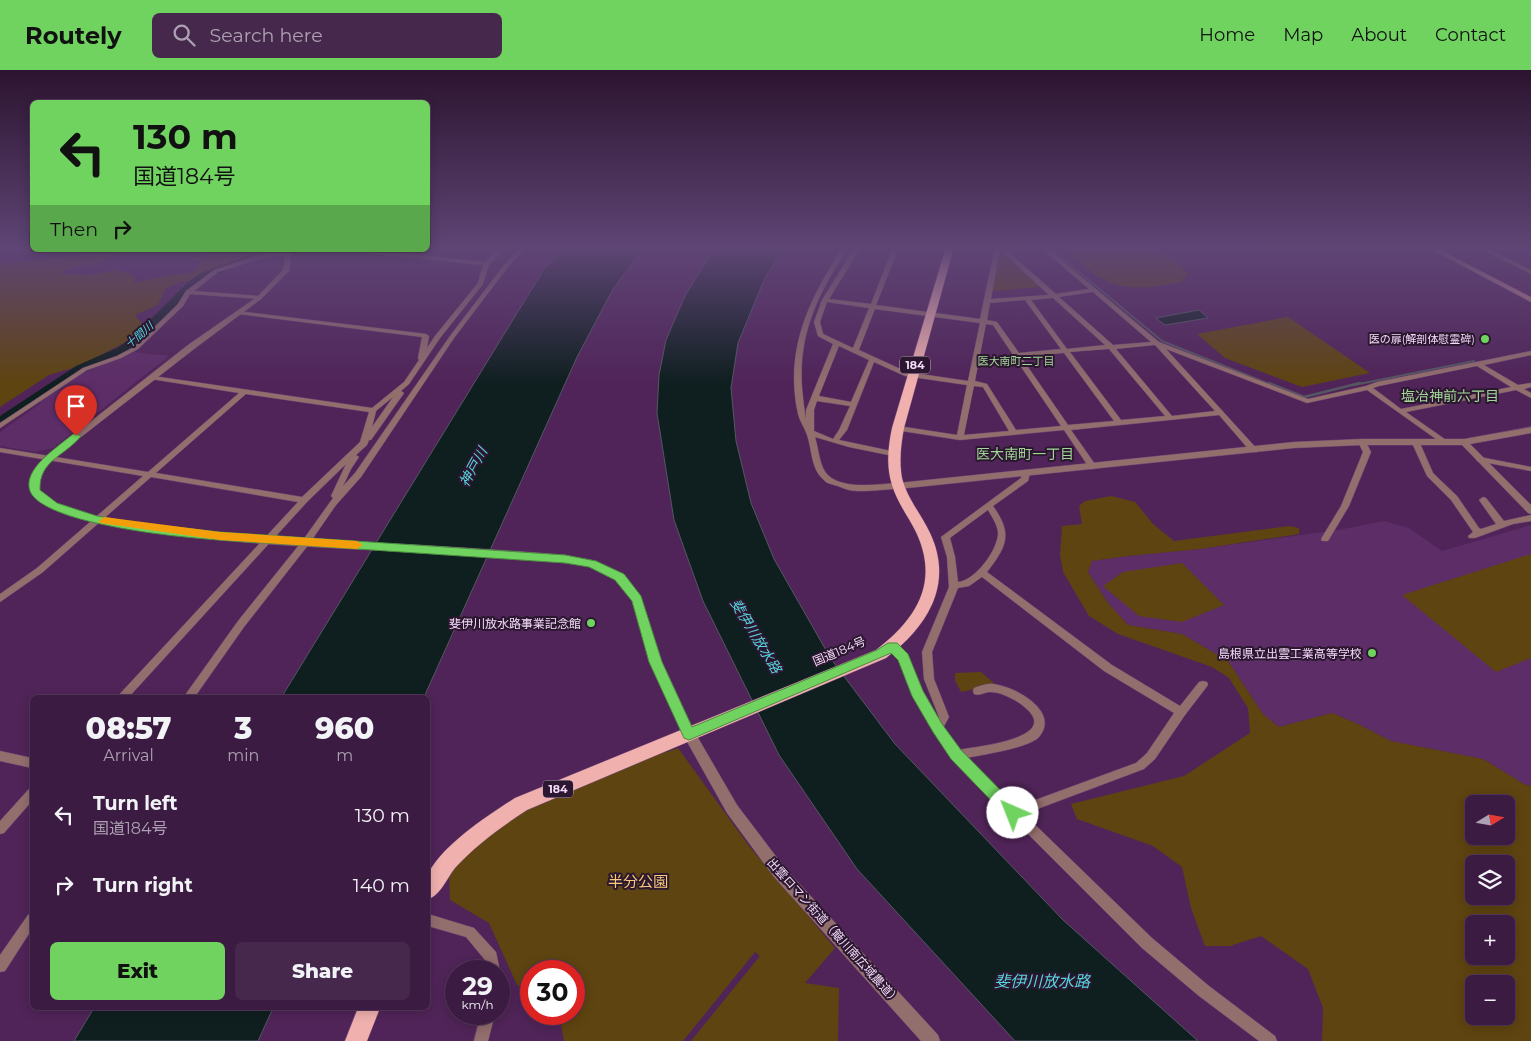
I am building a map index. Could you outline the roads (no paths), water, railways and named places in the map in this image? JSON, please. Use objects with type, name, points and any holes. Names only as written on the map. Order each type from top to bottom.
[{"type":"highway","name":"国道184号","points":[[430,886],[433,880],[474,836],[521,804],[887,650],[903,638],[919,618],[929,595],[934,564],[926,540],[898,486],[893,454],[912,375],[937,292]]},
{"type":"highway","points":[[356,1041],[368,1010]]},
{"type":"main road","points":[[1516,292],[1531,300]]},
{"type":"street","points":[[0,426],[85,369],[119,357],[136,348],[181,305],[188,292]]},
{"type":"street","points":[[192,292],[260,298]]},
{"type":"street","name":"出雲ロマン街道（簸川南広域農道）","points":[[265,292],[191,347],[49,458],[34,477],[34,490],[38,496],[54,506],[96,519],[138,527],[267,540],[528,556],[592,564],[620,577],[637,600],[656,662],[689,734],[732,809],[780,872],[932,1041]]},
{"type":"street","points":[[332,503],[347,468],[453,317],[473,292]]},
{"type":"street","points":[[190,695],[241,624],[306,542],[332,503],[358,474],[452,337],[486,292]]},
{"type":"street","points":[[818,292],[807,316],[798,348],[798,385],[801,416],[810,432],[835,441],[893,454]]},
{"type":"street","points":[[830,292],[817,322],[820,335],[905,374],[985,385],[1014,433]]},
{"type":"street","points":[[855,352],[878,292]]},
{"type":"street","points":[[960,438],[989,292]]},
{"type":"street","points":[[1051,292],[1111,347],[1170,418]]},
{"type":"street","points":[[987,301],[1026,299],[1079,292]]},
{"type":"street","points":[[1097,292],[1157,343],[1254,450]]},
{"type":"street","points":[[1026,299],[1119,423]]},
{"type":"street","points":[[825,300],[995,323],[1093,467]]},
{"type":"street","points":[[239,312],[426,336]]},
{"type":"street","points":[[420,363],[426,336],[453,317]]},
{"type":"street","points":[[1018,355],[1157,343],[1307,401],[1368,388],[1377,384],[1531,353]]},
{"type":"street","points":[[837,344],[810,410],[810,432],[819,468],[827,479],[851,488],[898,486],[1294,445],[1362,442],[1464,442],[1531,430]]},
{"type":"street","points":[[835,441],[843,430],[872,360]]},
{"type":"street","points":[[1478,364],[1531,396]]},
{"type":"street","points":[[153,378],[373,410]]},
{"type":"street","points":[[124,695],[304,500],[364,443],[373,410],[407,383]]},
{"type":"street","points":[[1400,411],[1531,385]]},
{"type":"street","points":[[1368,388],[1443,442]]},
{"type":"street","points":[[0,599],[40,570],[96,519],[244,392]]},
{"type":"street","points":[[815,398],[853,404]]},
{"type":"street","points":[[898,428],[960,438],[1220,413]]},
{"type":"street","points":[[1325,539],[1345,506],[1367,452],[1362,442]]},
{"type":"street","points":[[1464,442],[1531,511]]},
{"type":"street","points":[[1416,443],[1430,474],[1454,498],[1476,530],[1476,535],[1512,520],[1531,518]]},
{"type":"street","points":[[0,450],[304,500]]},
{"type":"street","points":[[1480,459],[1531,468]]},
{"type":"street","points":[[938,728],[944,717],[930,679],[927,652],[954,585],[952,557],[945,537],[1025,479],[1026,473]]},
{"type":"street","points":[[1483,500],[1502,525]]},
{"type":"street","points":[[954,585],[965,585],[983,573],[1002,535],[1000,526],[988,505]]},
{"type":"street","points":[[983,573],[1108,668],[1181,712]]},
{"type":"street","points":[[887,650],[904,658],[917,692],[956,754],[1013,813],[1147,943],[1204,991],[1270,1041]]},
{"type":"street","points":[[1013,813],[1140,766],[1151,756],[1181,712],[1203,685]]},
{"type":"street","points":[[956,754],[1021,742],[1034,735],[1039,726],[1038,714],[1030,704],[1015,694],[993,688],[978,691]]},
{"type":"street","points":[[0,756],[30,763]]},
{"type":"street","points":[[0,829],[30,796]]},
{"type":"street","points":[[430,921],[470,932],[491,957],[491,960]]},
{"type":"street","points":[[0,966],[30,922]]},
{"type":"street","points":[[481,1041],[485,1025]]},
{"type":"water","name":"神戸川","points":[[530,292],[611,292],[577,357],[425,695],[283,695]]},
{"type":"water","name":"斐伊川放水路","points":[[687,292],[759,292],[738,343],[731,388],[736,441],[751,503],[774,559],[831,659],[895,744],[1063,920],[1198,1041],[1015,1041],[857,869],[779,755],[703,601],[674,520],[657,413],[659,375],[666,340]]},
{"type":"water","points":[[1199,310],[1208,318],[1165,325],[1156,318]]},
{"type":"water","points":[[93,1010],[272,1010],[258,1041],[74,1041]]},
{"type":"waterway","name":"十間川","points":[[0,422],[80,369],[121,351],[138,339],[184,292]]},
{"type":"waterway","points":[[1103,292],[1162,341],[1272,385]]},
{"type":"waterway","points":[[1354,385],[1474,361]]},
{"type":"waterway","points":[[1269,383],[1304,397],[1360,383]]},
{"type":"place","name":"医の扉(解剖体慰霊碑)","points":[[1485,339]]},
{"type":"place","name":"斐伊川放水路事業記念館","points":[[591,623]]},
{"type":"place","name":"島根県立出雲工業高等学校","points":[[1372,653]]},
{"type":"district","name":"医大南町二丁目","points":[[1016,361]]},
{"type":"district","name":"塩冶神前六丁目","points":[[1450,396]]},
{"type":"district","name":"医大南町一丁目","points":[[1025,454]]},
{"type":"park label","name":"半分公園","points":[[638,881]]}]
